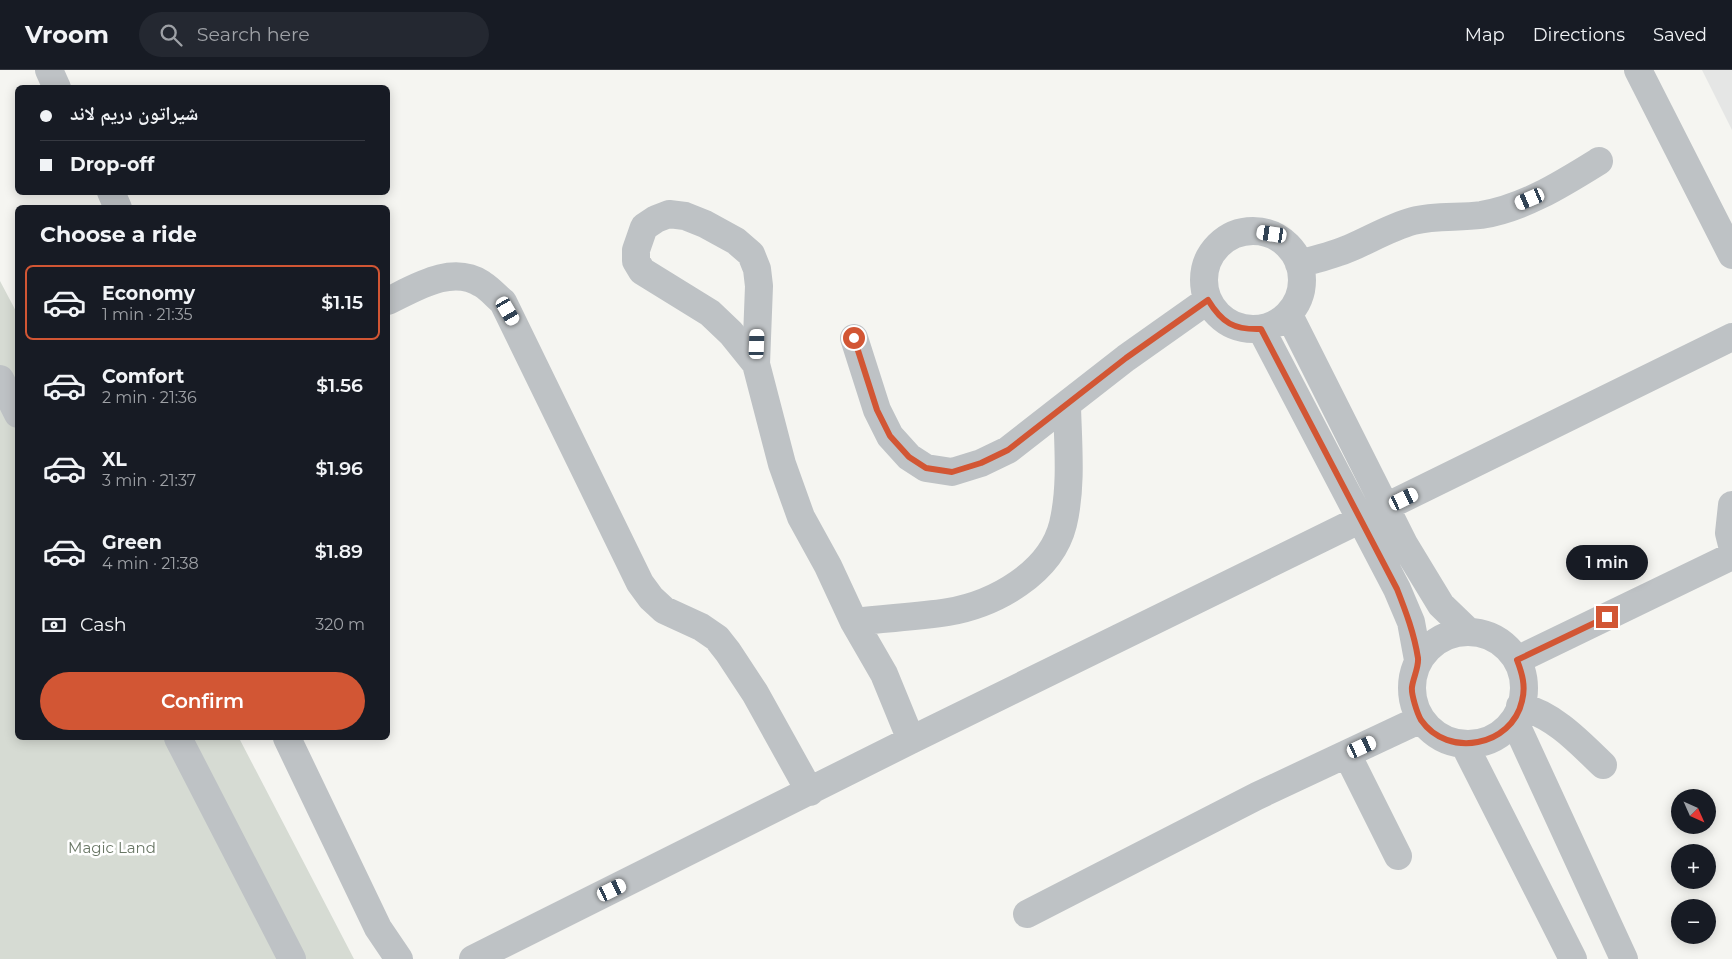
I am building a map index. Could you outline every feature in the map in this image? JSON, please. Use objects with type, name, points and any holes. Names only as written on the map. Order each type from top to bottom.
[{"type":"street","points":[[48,70],[56,85]]},
{"type":"street","points":[[1638,70],[1732,255]]},
{"type":"street","points":[[1299,264],[1348,249],[1395,227],[1416,220],[1458,218],[1485,214],[1514,206],[1545,193],[1599,161]]},
{"type":"street","points":[[756,364],[731,333],[710,313],[642,271],[636,261],[636,250],[644,227],[656,219],[669,214],[685,216],[728,237],[751,254],[757,269],[759,286],[756,364],[782,464],[801,517],[854,622],[884,674],[911,740]]},
{"type":"street","points":[[1252,231],[1272,234],[1288,245],[1299,264],[1303,279],[1300,298],[1289,315],[1276,324],[1261,329],[1245,330],[1229,324],[1217,314],[1208,300],[1204,281],[1207,262],[1218,246],[1234,235],[1252,231]]},
{"type":"street","points":[[390,300],[430,281],[456,276],[481,283],[503,302],[640,583],[651,598],[664,610],[701,627],[717,638],[755,693],[810,792]]},
{"type":"street","points":[[854,338],[877,410],[890,436],[909,457],[926,468],[952,472],[981,463],[1008,450],[1067,406],[1126,358],[1208,300]]},
{"type":"street","points":[[1289,315],[1404,544],[1441,605],[1468,631]]},
{"type":"street","points":[[1261,329],[1400,597],[1410,622],[1418,660],[1411,690],[1421,719],[1439,737],[1464,744],[1483,742],[1500,734],[1517,713],[1524,680],[1517,660],[1504,644],[1487,634],[1468,631],[1439,639],[1418,660]]},
{"type":"street","points":[[473,959],[911,740],[1732,337]]},
{"type":"street","points":[[0,379],[15,408]]},
{"type":"street","points":[[854,622],[950,611],[990,598],[1025,579],[1051,553],[1063,525],[1068,496],[1067,406]]},
{"type":"street","points":[[1732,505],[1729,533],[1732,545]]},
{"type":"street","points":[[1517,660],[1732,556]]},
{"type":"street","points":[[1517,713],[1544,714],[1555,721],[1603,765]]},
{"type":"street","points":[[1517,713],[1624,959]]},
{"type":"street","points":[[1027,914],[1257,796],[1421,719]]},
{"type":"street","points":[[181,740],[292,959]]},
{"type":"street","points":[[288,740],[378,928],[399,959]]},
{"type":"street","points":[[1464,744],[1573,959]]},
{"type":"street","points":[[1347,754],[1398,856]]},
{"type":"shaded area","points":[[1702,70],[1732,70],[1732,130]]},
{"type":"green space","name":"Magic Land","points":[[0,281],[15,309],[15,740],[240,740],[354,959],[0,959]]},
{"type":"route","points":[[854,338],[877,410],[890,436],[909,457],[926,468],[952,472],[981,463],[1008,450],[1067,406],[1126,358],[1208,300],[1217,314],[1229,324],[1245,330],[1261,329],[1359,521],[1397,589],[1410,622],[1418,660],[1411,690],[1421,719],[1439,737],[1464,744],[1483,742],[1500,734],[1514,720],[1522,701],[1524,680],[1517,660],[1607,617]]}]
